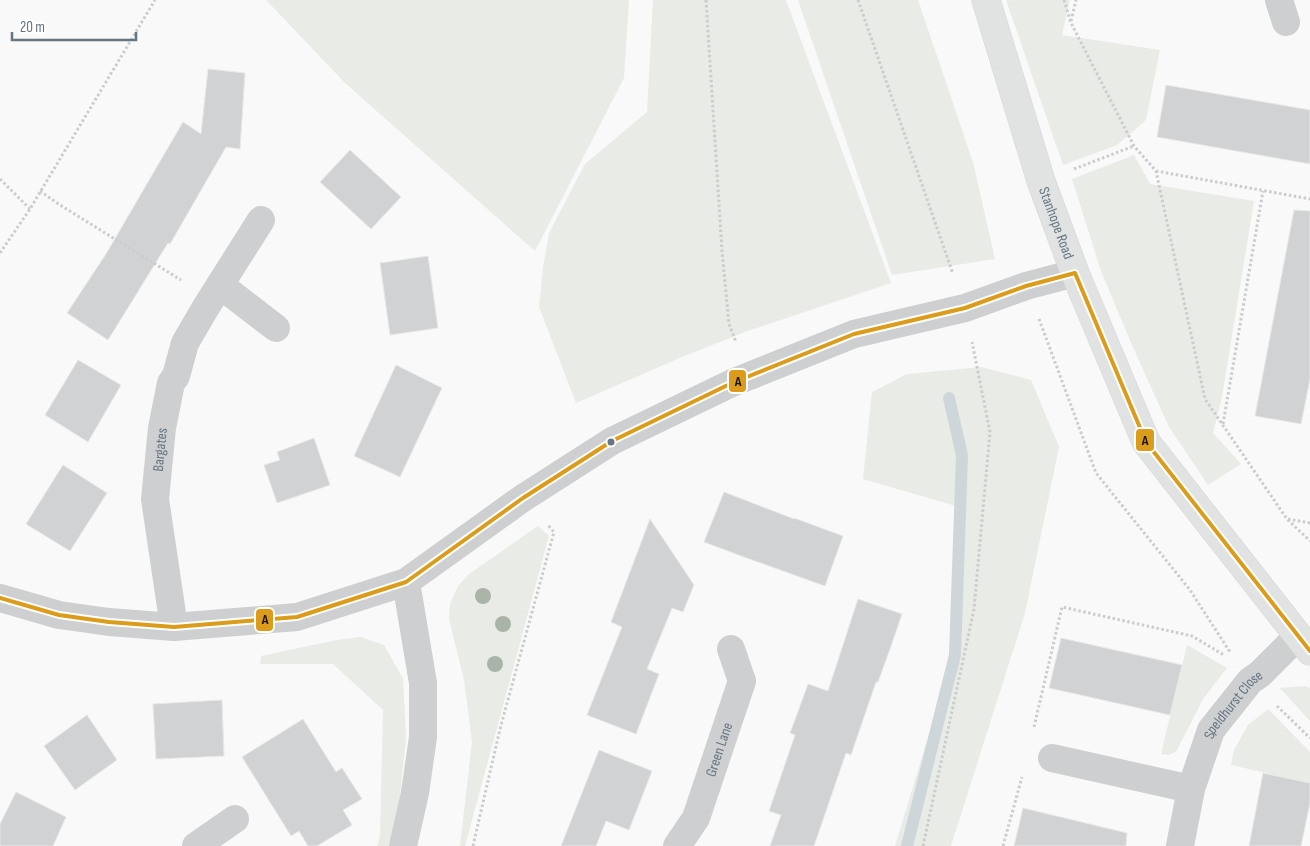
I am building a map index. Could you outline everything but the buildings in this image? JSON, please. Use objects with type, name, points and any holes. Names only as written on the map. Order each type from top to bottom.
[{"type":"street","name":"Stanhope Road","points":[[986,0],[1041,181],[1076,273],[1146,442],[1304,644]]},
{"type":"street","name":"Bargates","points":[[174,627],[155,499],[162,428],[171,383],[176,376],[185,344],[261,220]]},
{"type":"street","points":[[0,598],[58,615],[109,622],[174,627],[297,617],[406,582],[524,498],[612,441],[749,376],[854,334],[964,308],[1026,286],[1076,273]]},
{"type":"street","points":[[220,285],[276,328]]},
{"type":"street","points":[[403,846],[415,793],[423,737],[423,683],[406,582]]},
{"type":"street","name":"Speldhurst Close","points":[[1180,846],[1191,789],[1211,730],[1244,672],[1260,674],[1304,644]]},
{"type":"street","name":"Green Lane","points":[[677,846],[696,818],[742,681],[731,648]]},
{"type":"street","points":[[1052,758],[1191,789]]},
{"type":"street","points":[[196,846],[235,819]]},
{"type":"path","points":[[0,253],[30,209],[155,0]]},
{"type":"path","points":[[706,0],[722,250],[729,324],[749,376]]},
{"type":"path","points":[[858,0],[964,308],[990,432],[974,609],[923,846]]},
{"type":"path","points":[[1064,0],[1071,23],[1134,146],[1156,171],[1205,399],[1287,519],[1310,541]]},
{"type":"path","points":[[1071,23],[1076,0]]},
{"type":"path","points":[[1041,181],[1134,146]]},
{"type":"path","points":[[1156,171],[1310,199]]},
{"type":"path","points":[[0,179],[30,209]]},
{"type":"path","points":[[40,191],[181,280],[220,285]]},
{"type":"path","points":[[1223,424],[1263,191]]},
{"type":"path","points":[[1026,286],[1096,473],[1190,590],[1244,672]]},
{"type":"path","points":[[472,846],[500,729],[554,532],[524,498]]},
{"type":"path","points":[[1287,519],[1310,523]]},
{"type":"path","points":[[1033,732],[1062,607],[1192,636],[1244,672],[1310,738]]},
{"type":"path","points":[[1003,846],[1024,771]]},
{"type":"shaded area","points":[[266,0],[629,0],[624,78],[535,251],[345,83]]},
{"type":"shaded area","points":[[653,0],[786,0],[891,283],[745,332],[576,403],[539,307],[549,233],[585,164],[647,112]]},
{"type":"shaded area","points":[[798,0],[918,0],[973,162],[995,259],[892,275]]},
{"type":"shaded area","points":[[1006,0],[1070,0],[1062,35],[1160,50],[1146,120],[1117,145],[1063,165]]},
{"type":"shaded area","points":[[1134,155],[1150,184],[1254,201],[1222,397],[1213,433],[1241,464],[1208,485],[1169,427],[1131,343],[1101,271],[1072,179]]},
{"type":"shaded area","points":[[981,367],[1031,380],[1059,447],[1025,613],[951,846],[895,846],[949,668],[956,506],[863,479],[872,392],[907,374]]},
{"type":"shaded area","points":[[538,526],[549,536],[465,846],[460,846],[472,742],[464,680],[449,619],[450,604],[458,586],[469,574]]},
{"type":"shaded area","points":[[360,637],[384,645],[403,679],[406,738],[396,837],[393,846],[377,846],[380,836],[383,710],[333,664],[260,664],[261,656]]},
{"type":"shaded area","points":[[1187,645],[1227,668],[1203,699],[1176,752],[1168,755],[1161,754]]},
{"type":"shaded area","points":[[1305,686],[1310,688],[1310,721],[1280,688]]},
{"type":"shaded area","points":[[1268,709],[1310,752],[1310,783],[1231,765],[1234,750],[1248,725]]},
{"type":"waterway","points":[[907,846],[955,655],[962,455],[949,398]]},
{"type":"transit line","name":"A","points":[[0,598],[59,615],[109,622],[174,627],[297,617],[406,582],[523,498],[612,441],[732,383],[854,334],[965,308],[1026,286],[1075,273],[1146,442],[1310,651]]}]
